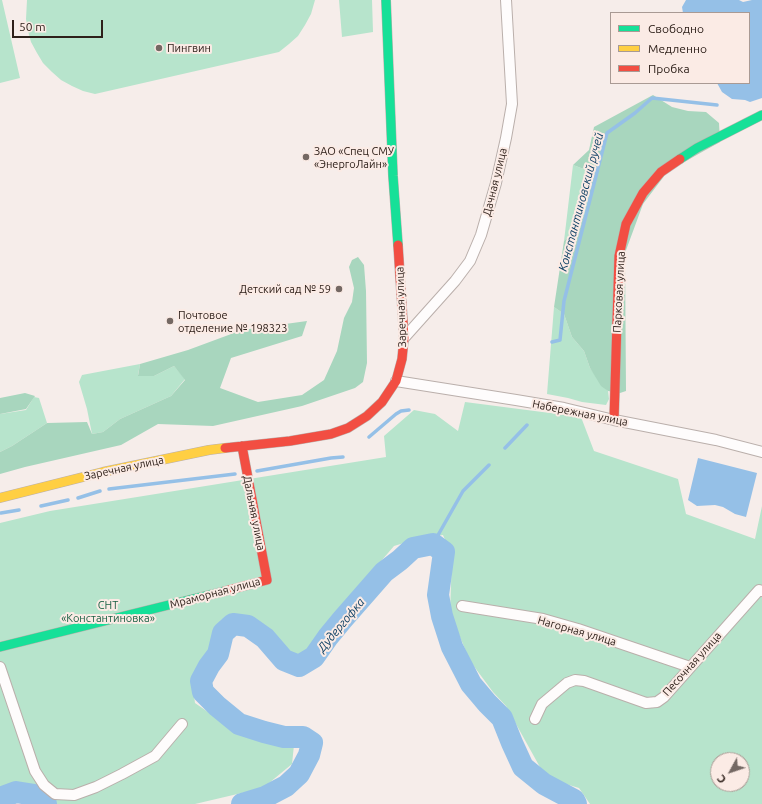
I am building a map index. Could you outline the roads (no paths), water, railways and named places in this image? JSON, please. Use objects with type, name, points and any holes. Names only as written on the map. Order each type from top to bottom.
[{"type":"street","name":"Заречная улица","points":[[0,498],[131,466],[209,450],[290,441],[331,434],[348,428],[367,416],[382,402],[396,381],[402,358],[404,338],[393,176],[386,0]]},
{"type":"street","name":"Дачная улица","points":[[404,338],[470,261],[481,235],[496,183],[512,104],[506,0]]},
{"type":"street","name":"Парковая улица","points":[[614,420],[620,256],[626,224],[643,193],[661,172],[697,148],[762,115]]},
{"type":"street","name":"Набережная улица","points":[[396,381],[564,408],[614,420],[716,440],[762,452]]},
{"type":"street","name":"Дальняя улица","points":[[242,446],[267,580]]},
{"type":"street","name":"Мраморная улица","points":[[0,647],[267,580]]},
{"type":"street","name":"Песочная улица","points":[[535,719],[542,704],[567,683],[575,680],[584,681],[646,703],[657,702],[664,697],[760,591]]},
{"type":"street","name":"Нагорная улица","points":[[462,606],[550,621],[690,667]]},
{"type":"street","points":[[0,667],[35,771],[44,785],[55,794],[74,795],[96,787],[155,756],[182,724]]},
{"type":"water","points":[[686,0],[739,0],[743,2],[762,0],[762,98],[750,102],[732,99],[722,92],[718,84],[750,84],[750,12],[683,12],[682,7]]},
{"type":"water","points":[[698,458],[757,473],[746,517],[715,505],[697,506],[688,500]]},
{"type":"waterway","name":"Константиновский ручей","points":[[552,342],[560,340],[564,301],[607,133],[635,113],[652,98],[717,105]]},
{"type":"waterway","points":[[369,437],[396,414],[401,411],[409,410]]},
{"type":"waterway","name":"Константиновский ручей","points":[[505,448],[527,425]]},
{"type":"waterway","points":[[257,471],[343,457]]},
{"type":"waterway","name":"Константиновский ручей","points":[[433,544],[463,491],[489,465]]},
{"type":"waterway","points":[[109,489],[235,474]]},
{"type":"waterway","points":[[78,498],[100,491]]},
{"type":"waterway","points":[[41,506],[68,500]]},
{"type":"waterway","points":[[1,513],[19,510]]},
{"type":"waterway","name":"Дудергофка","points":[[242,804],[265,797],[286,786],[299,774],[309,755],[312,743],[303,737],[284,737],[239,724],[203,692],[201,681],[209,666],[218,654],[223,633],[233,624],[248,626],[265,638],[284,660],[299,666],[314,657],[328,637],[384,572],[413,548],[433,544],[444,552],[438,595],[442,616],[452,647],[471,684],[502,718],[523,767],[544,784],[574,800],[576,804]]},
{"type":"waterway","name":"Дудергофка","points":[[0,798],[16,792],[35,795],[46,804]]},
{"type":"place","name":"Пингвин","points":[[159,48]]},
{"type":"place","name":"ЗАО «Спец СМУ «ЭнергоЛайн»","points":[[306,157]]},
{"type":"place","name":"Детский сад № 59","points":[[339,289]]},
{"type":"place","name":"Почтовое отделение № 198323","points":[[170,321]]},
{"type":"park label","name":"СНТ «Константиновка»","points":[[108,611]]}]
